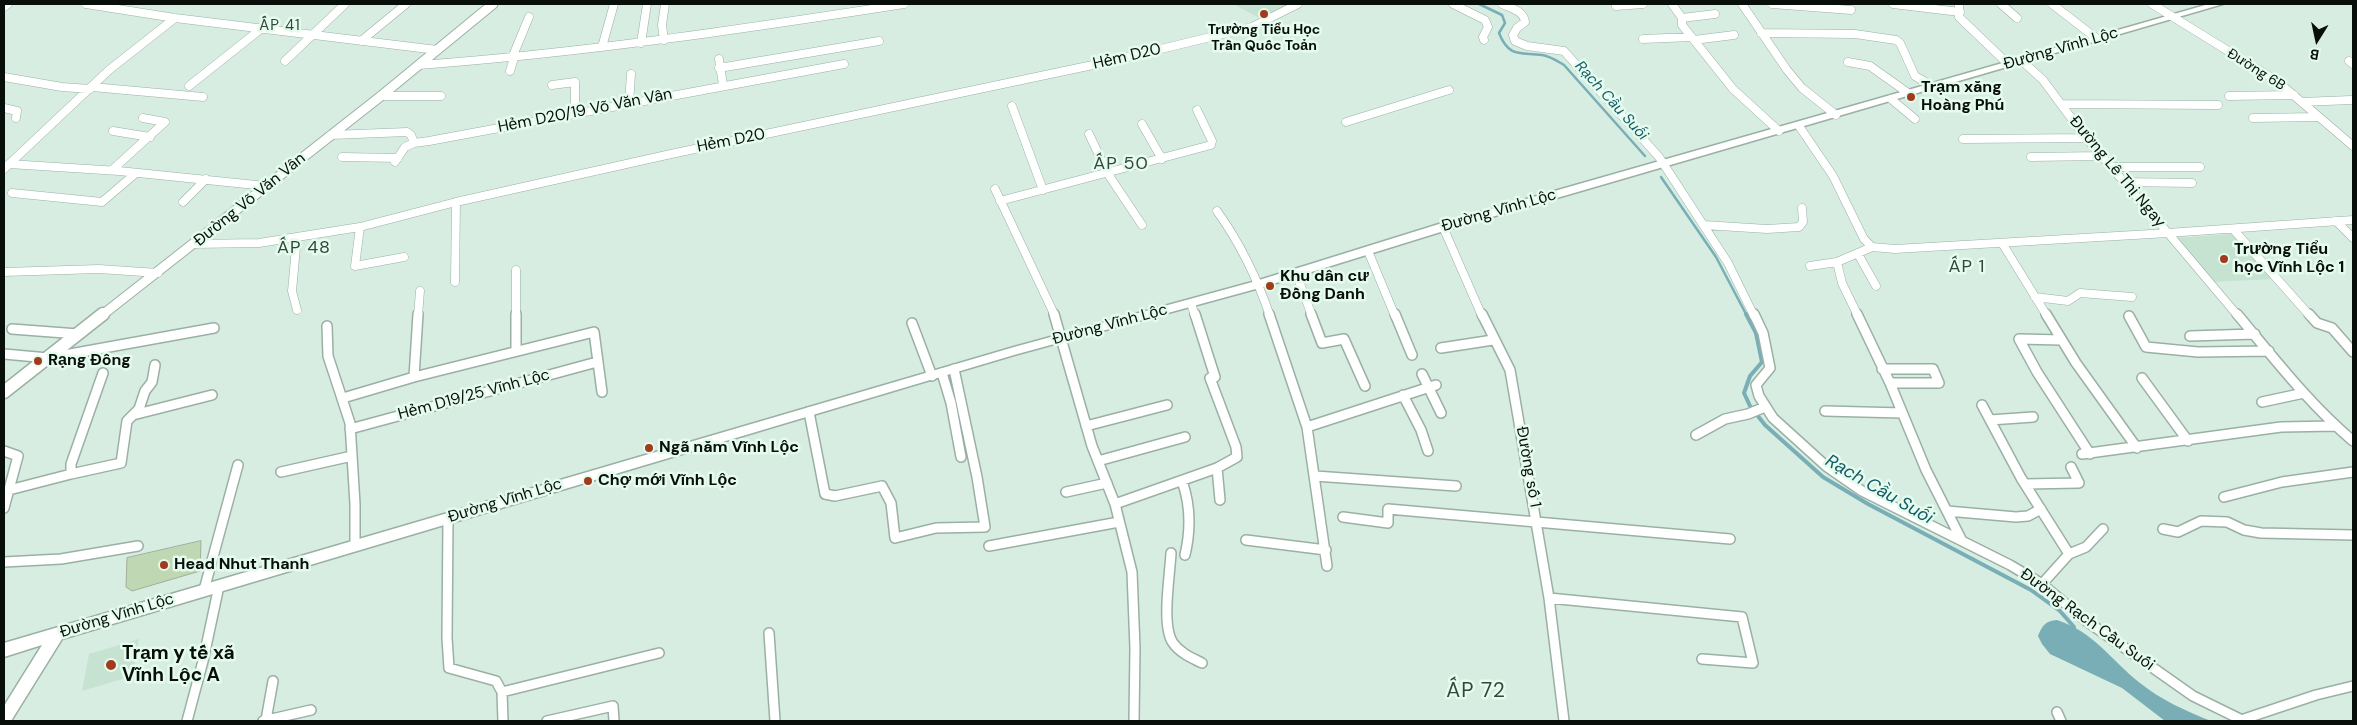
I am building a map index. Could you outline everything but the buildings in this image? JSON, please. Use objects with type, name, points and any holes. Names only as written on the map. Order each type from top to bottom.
[{"type":"main road","name":"Đường Vĩnh Lộc","points":[[4,650],[942,372],[1259,284],[1443,227],[2218,4]]},
{"type":"main road","points":[[4,718],[57,635]]},
{"type":"street","points":[[4,7],[8,4]]},
{"type":"street","points":[[86,4],[175,18],[437,50]]},
{"type":"street","points":[[127,10],[134,4]]},
{"type":"street","points":[[285,61],[345,4]]},
{"type":"street","points":[[361,40],[406,4]]},
{"type":"street","name":"Đường Võ Văn Vân","points":[[6,388],[158,273],[381,96],[493,4]]},
{"type":"street","points":[[602,47],[614,4]]},
{"type":"street","points":[[641,42],[647,4]]},
{"type":"street","points":[[664,40],[662,25],[665,4]]},
{"type":"street","points":[[419,65],[513,58],[664,40],[904,4]]},
{"type":"street","name":"Hẻm D20","points":[[194,244],[259,242],[297,237],[341,226],[360,227],[456,202],[671,154],[1108,62],[1265,22],[1298,4]]},
{"type":"street","points":[[1453,4],[1485,20],[1488,27],[1483,37],[1484,40]]},
{"type":"street","points":[[1502,4],[1521,13],[1525,18],[1525,22],[1517,28],[1513,35],[1515,41],[1524,47],[1555,48],[1564,51],[1663,164],[1704,225],[1720,254],[1728,263],[1763,333],[1770,368],[1756,385],[1762,408],[1748,414],[1725,419],[1696,435]]},
{"type":"street","points":[[1616,6],[1643,4]]},
{"type":"street","points":[[1672,4],[1682,18],[1682,25],[1692,39],[1733,89],[1779,131]]},
{"type":"street","points":[[1742,4],[1802,88],[1836,115]]},
{"type":"street","points":[[1772,4],[1850,10]]},
{"type":"street","points":[[1893,4],[1960,12]]},
{"type":"street","points":[[1959,4],[1959,17],[2008,64]]},
{"type":"street","points":[[2001,4],[2017,18]]},
{"type":"street","points":[[2052,4],[2096,38]]},
{"type":"street","name":"Đường 6B","points":[[2152,4],[2170,18],[2277,81],[2353,146]]},
{"type":"street","points":[[1682,18],[1715,14]]},
{"type":"street","points":[[510,71],[528,17]]},
{"type":"street","points":[[6,167],[109,70],[175,18]]},
{"type":"street","points":[[189,86],[262,28]]},
{"type":"street","points":[[1761,33],[1855,34],[1896,40],[1900,43],[1915,76],[1932,86]]},
{"type":"street","points":[[1643,38],[1692,39],[1734,35]]},
{"type":"street","points":[[719,68],[879,41]]},
{"type":"street","points":[[719,59],[723,85]]},
{"type":"street","name":"Đường Lê Thị Ngay","points":[[2022,61],[2043,80],[2086,138],[2168,233],[2353,220]]},
{"type":"street","points":[[1848,62],[1870,66],[1908,93]]},
{"type":"street","name":"Hẻm D20/19 Võ Văn Vân","points":[[414,143],[723,85],[787,76],[844,64]]},
{"type":"street","points":[[630,103],[631,74]]},
{"type":"street","points":[[4,77],[62,87],[203,96]]},
{"type":"street","points":[[552,85],[575,82],[575,113]]},
{"type":"street","points":[[1346,122],[1449,90]]},
{"type":"street","points":[[2229,96],[2294,95]]},
{"type":"street","points":[[381,96],[441,96]]},
{"type":"street","points":[[1891,99],[1915,119]]},
{"type":"street","points":[[2302,102],[2351,100]]},
{"type":"street","points":[[2061,104],[2218,105]]},
{"type":"street","points":[[1012,106],[1043,190]]},
{"type":"street","points":[[4,108],[17,111],[16,118]]},
{"type":"street","points":[[1000,201],[1108,174],[1211,145],[1212,142],[1197,110]]},
{"type":"street","points":[[2253,118],[2317,117]]},
{"type":"street","points":[[112,170],[165,122],[143,118]]},
{"type":"street","points":[[1142,124],[1162,159]]},
{"type":"street","points":[[1799,126],[1833,176],[1864,239],[1872,247]]},
{"type":"street","points":[[113,131],[150,137]]},
{"type":"street","points":[[331,134],[407,132],[411,135],[414,143],[405,147],[396,160],[342,157]]},
{"type":"street","points":[[1089,134],[1108,174],[1142,225]]},
{"type":"street","points":[[1963,139],[2086,138]]},
{"type":"street","points":[[2031,157],[2101,156]]},
{"type":"street","points":[[6,167],[112,170],[266,186]]},
{"type":"street","points":[[2111,168],[2200,167]]},
{"type":"street","points":[[12,193],[102,202],[136,173]]},
{"type":"street","points":[[183,202],[206,179]]},
{"type":"street","points":[[2122,182],[2192,183]]},
{"type":"street","points":[[995,189],[1055,316],[1086,426],[1115,504],[1132,572],[1135,648],[1134,721]]},
{"type":"street","points":[[455,282],[456,202]]},
{"type":"street","points":[[1704,225],[1767,229],[1799,227],[1803,222],[1802,208]]},
{"type":"street","points":[[1217,211],[1232,232],[1259,284],[1307,427],[1316,476],[1327,566]]},
{"type":"street","points":[[2336,221],[2353,238]]},
{"type":"street","points":[[360,227],[355,266],[404,257]]},
{"type":"street","name":"Đường số 1","points":[[1443,227],[1493,340],[1510,370],[1549,598],[1564,721]]},
{"type":"street","points":[[2232,229],[2317,323],[2332,328],[2353,352]]},
{"type":"street","points":[[1810,266],[1837,262],[1872,247],[1895,249],[2168,233],[2304,393],[2335,426],[2353,440]]},
{"type":"street","points":[[297,237],[292,291],[297,310]]},
{"type":"street","points":[[2002,243],[2062,340],[2137,448]]},
{"type":"street","points":[[1368,251],[1412,354]]},
{"type":"street","points":[[1858,254],[1876,286]]},
{"type":"street","points":[[1837,262],[1842,283],[1890,383],[1926,470],[1961,539]]},
{"type":"street","points":[[4,272],[77,268],[127,269],[158,273]]},
{"type":"street","points":[[516,270],[516,351]]},
{"type":"street","points":[[1296,273],[1322,343],[1344,339],[1365,386]]},
{"type":"street","points":[[414,377],[420,291]]},
{"type":"street","points":[[2036,297],[2068,301],[2080,293],[2132,297]]},
{"type":"street","points":[[1115,504],[1182,481],[1237,458],[1236,447],[1210,378],[1215,376],[1191,303]]},
{"type":"street","points":[[2129,316],[2146,347],[2198,352],[2269,351]]},
{"type":"street","points":[[809,412],[825,494],[835,496],[882,486],[888,491],[891,498],[894,538],[936,528],[985,527],[977,477],[942,372],[912,323]]},
{"type":"street","points":[[327,326],[328,356],[343,398],[350,429],[355,504],[354,546]]},
{"type":"street","points":[[12,328],[78,334]]},
{"type":"street","points":[[4,354],[48,358],[214,328]]},
{"type":"street","points":[[343,398],[414,377],[594,332],[602,392]]},
{"type":"street","points":[[2190,336],[2255,334]]},
{"type":"street","points":[[2062,340],[2019,339],[2036,372],[2086,454],[2281,428],[2335,426]]},
{"type":"street","points":[[1441,348],[1493,340]]},
{"type":"street","name":"Hẻm D19/25 Vĩnh Lộc","points":[[350,429],[597,362]]},
{"type":"street","points":[[9,490],[120,463],[127,421],[133,415],[152,382],[155,365]]},
{"type":"street","points":[[1882,369],[1933,369],[1939,383],[1890,383]]},
{"type":"street","points":[[942,372],[951,403],[961,457]]},
{"type":"street","points":[[71,474],[71,464],[103,374]]},
{"type":"street","points":[[1422,374],[1432,386],[1441,412]]},
{"type":"street","points":[[2142,378],[2188,440]]},
{"type":"street","points":[[1307,427],[1432,386]]},
{"type":"street","points":[[2262,402],[2304,393]]},
{"type":"street","points":[[1403,394],[1421,430],[1428,451]]},
{"type":"street","points":[[133,415],[212,395]]},
{"type":"street","points":[[1982,404],[2025,484],[2069,554]]},
{"type":"street","points":[[1086,426],[1167,405]]},
{"type":"street","name":"Đường Rạch Cầu Suối","points":[[1762,408],[1826,466],[1862,491],[1961,539],[2042,584],[2085,620],[2193,696],[2243,721]]},
{"type":"street","points":[[1825,411],[1902,413]]},
{"type":"street","points":[[1990,420],[2033,417]]},
{"type":"street","points":[[1098,461],[1185,437]]},
{"type":"street","points":[[4,451],[18,456],[4,508]]},
{"type":"street","points":[[281,472],[352,456]]},
{"type":"street","points":[[204,590],[238,465]]},
{"type":"street","points":[[2025,484],[2079,483],[2071,467]]},
{"type":"street","points":[[1216,468],[1220,500]]},
{"type":"street","points":[[2224,497],[2282,482],[2353,472]]},
{"type":"street","points":[[1316,476],[1456,486]]},
{"type":"street","points":[[1182,481],[1188,495],[1192,517],[1192,528],[1185,555]]},
{"type":"street","points":[[1066,492],[1107,483]]},
{"type":"street","points":[[1342,517],[1388,523],[1388,509],[1730,539]]},
{"type":"street","points":[[1947,511],[2016,517],[2028,516],[2041,509]]},
{"type":"street","points":[[448,519],[447,643],[449,668],[496,681],[502,692],[503,721]]},
{"type":"street","points":[[2163,529],[2178,532],[2200,521],[2228,522],[2244,530],[2261,533],[2353,535]]},
{"type":"street","points":[[989,546],[1119,522]]},
{"type":"street","points":[[2042,584],[2069,554],[2086,547],[2103,529]]},
{"type":"street","points":[[1246,540],[1326,550]]},
{"type":"street","points":[[4,562],[61,559],[138,546]]},
{"type":"street","points":[[1172,553],[1169,627],[1172,641],[1182,653],[1202,662]]},
{"type":"street","points":[[186,721],[203,661],[219,586]]},
{"type":"street","points":[[1549,598],[1742,617],[1752,663],[1702,659]]},
{"type":"street","points":[[769,633],[775,721]]},
{"type":"street","points":[[502,692],[659,653]]},
{"type":"street","points":[[273,681],[264,721],[311,710]]},
{"type":"street","points":[[2243,721],[2316,695],[2353,686]]},
{"type":"street","points":[[547,721],[613,706],[614,721]]},
{"type":"shaded area","name":"Trường Tiểu Học Trần Quốc Toản","points":[[1233,4],[1294,4],[1263,20]]},
{"type":"shaded area","name":"Trường Tiểu học Vĩnh Lộc 1","points":[[2233,234],[2274,279],[2213,282],[2174,238]]},
{"type":"shaded area","name":"Trạm y tế xã Vĩnh Lộc A","points":[[139,639],[133,676],[82,691],[89,654]]},
{"type":"water","points":[[2057,620],[2070,625],[2092,639],[2129,674],[2156,695],[2211,721],[2165,721],[2122,688],[2050,654],[2038,636],[2044,625]]},
{"type":"waterway","name":"Rạch Cầu Suối","points":[[1479,4],[1502,15],[1505,23],[1499,33],[1507,47],[1516,52],[1548,56],[1564,65],[1645,156]]},
{"type":"waterway","name":"Rạch Cầu Suối","points":[[1661,177],[1716,257],[1747,316]]},
{"type":"waterway","name":"Rạch Cầu Suối","points":[[1746,314],[1756,333],[1762,362],[1750,376],[1744,393],[1750,406],[1765,425],[1823,477],[1868,504],[2031,590],[2060,611],[2074,627]]},
{"type":"place","name":"Trường Tiểu Học Trần Quốc Toản","points":[[1264,14]]},
{"type":"place","name":"Trạm xăng Hoàng Phú","points":[[1911,97]]},
{"type":"place","name":"Trường Tiểu học Vĩnh Lộc 1","points":[[2224,259]]},
{"type":"place","name":"Khu dân cư Đồng Danh","points":[[1270,286]]},
{"type":"place","name":"Rạng Đông","points":[[38,361]]},
{"type":"place","name":"Ngã năm Vĩnh Lộc","points":[[649,448]]},
{"type":"place","name":"Chợ mới Vĩnh Lộc","points":[[588,481]]},
{"type":"place","name":"Head Nhut Thanh","points":[[164,565]]},
{"type":"place","name":"Trạm y tế xã Vĩnh Lộc A","points":[[111,665]]},
{"type":"district","name":"ẤP 41","points":[[280,26]]},
{"type":"district","name":"ẤP 50","points":[[1121,164]]},
{"type":"district","name":"ẤP 48","points":[[304,248]]},
{"type":"district","name":"ẤP 1","points":[[1967,267]]},
{"type":"district","name":"ẤP 72","points":[[1476,691]]}]
